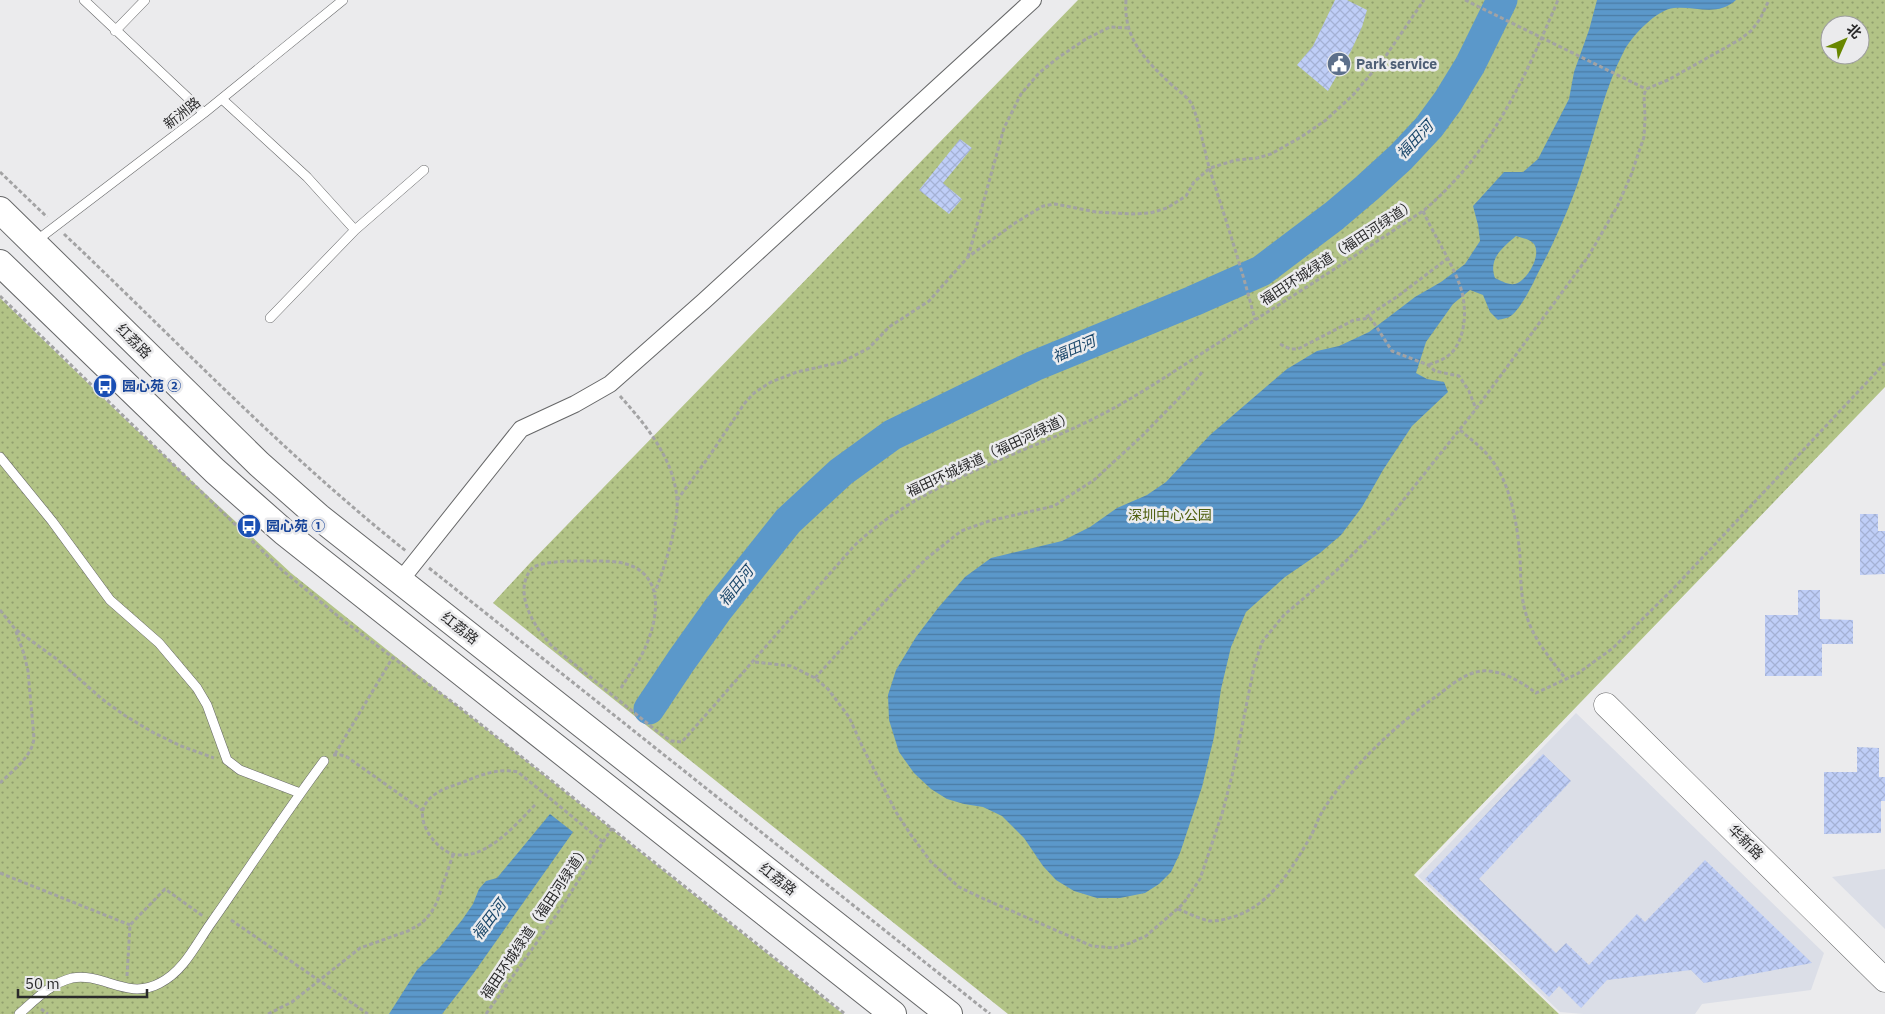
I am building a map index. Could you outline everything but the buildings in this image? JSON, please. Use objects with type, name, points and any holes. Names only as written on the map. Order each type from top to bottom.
[{"type":"main road","name":"红荔路","points":[[0,210],[259,464],[319,517],[949,1014]]},
{"type":"main road","points":[[0,262],[221,476],[284,532],[893,1014]]},
{"type":"street","points":[[400,581],[521,429],[576,404],[610,384],[704,301],[1033,0]]},
{"type":"street","name":"华新路","points":[[1606,705],[1885,980]]},
{"type":"lane","points":[[84,0],[204,113]]},
{"type":"lane","points":[[115,31],[145,0]]},
{"type":"lane","name":"新洲路","points":[[34,243],[222,99],[343,0]]},
{"type":"lane","points":[[222,99],[306,178],[355,230]]},
{"type":"lane","points":[[270,318],[355,230],[424,170]]},
{"type":"lane","points":[[0,457],[52,521],[110,600],[159,643],[197,688],[206,705],[227,760],[240,770],[300,792]]},
{"type":"lane","points":[[19,1014],[55,985],[74,978],[94,980],[127,989],[148,989],[169,978],[186,960],[272,837],[300,792],[324,761]]},
{"type":"path","points":[[1126,0],[1125,11],[1128,28],[1138,49],[1159,73],[1192,103],[1255,320]]},
{"type":"path","points":[[678,500],[744,404],[754,393],[771,382],[797,372],[842,362],[869,348],[888,327],[929,301],[968,257],[1015,222],[1043,206],[1055,204],[1096,212],[1150,213],[1167,208],[1186,196],[1194,182],[1210,168],[1236,160],[1271,154],[1302,137],[1326,120],[1353,95],[1383,60],[1424,0]]},
{"type":"path","points":[[1465,0],[1646,89]]},
{"type":"path","name":"福田环城绿道（福田河绿道）","points":[[654,593],[648,578],[636,568],[609,561],[579,561],[539,565],[529,572],[525,586],[527,608],[535,625],[546,640],[658,732],[671,741],[682,742],[755,662],[854,546],[896,512],[947,484],[1097,416],[1153,385],[1423,211],[1434,202],[1470,164],[1496,129],[1516,93],[1558,0]]},
{"type":"path","points":[[755,662],[791,666],[815,678],[828,689],[843,707],[896,812],[921,850],[943,874],[959,887],[1079,942],[1092,946],[1114,948],[1146,936],[1189,898],[1200,879],[1229,790],[1254,667],[1262,642],[1284,615],[1337,570],[1389,518],[1476,410],[1588,257],[1604,232],[1631,175],[1644,137],[1646,118],[1644,95],[1646,89],[1674,77],[1739,40],[1751,31],[1760,19],[1769,0]]},
{"type":"path","points":[[968,257],[1004,128],[1021,94],[1059,56],[1086,39],[1110,27],[1128,28]]},
{"type":"path","points":[[0,172],[337,494],[990,1014]]},
{"type":"path","points":[[1423,211],[1459,282],[1464,308],[1464,323],[1460,339],[1454,351],[1428,365]]},
{"type":"path","points":[[1365,318],[1447,259]]},
{"type":"path","points":[[1280,344],[1290,349],[1298,349],[1354,320],[1370,318],[1392,351],[1428,365],[1435,371],[1459,376],[1470,391],[1476,410]]},
{"type":"path","points":[[1178,909],[1202,919],[1217,921],[1237,916],[1264,900],[1290,871],[1309,840],[1320,814],[1342,785],[1396,727],[1429,700],[1454,684],[1476,672],[1488,671],[1522,682],[1536,693],[1577,674],[1613,648],[1672,590],[1885,363]]},
{"type":"path","points":[[815,678],[899,586],[926,559],[961,530],[989,521],[1054,506],[1094,480],[1168,410],[1203,371]]},
{"type":"path","points":[[610,384],[643,424],[666,458],[678,500],[675,525],[654,593],[654,621],[641,655],[621,688]]},
{"type":"path","points":[[1460,430],[1484,451],[1499,471],[1506,486],[1515,526],[1520,558],[1521,588],[1526,614],[1533,635],[1565,678]]},
{"type":"path","points":[[0,610],[14,629],[24,654],[28,671],[34,738],[33,747],[29,754],[0,783]]},
{"type":"path","points":[[14,629],[58,660],[102,700],[124,715],[181,746],[209,757],[227,760]]},
{"type":"path","points":[[324,761],[335,754],[393,657]]},
{"type":"path","points":[[335,754],[346,757],[422,810],[422,817],[428,833],[441,847],[453,855],[475,853],[485,848],[506,834],[535,805]]},
{"type":"path","name":"福田环城绿道（福田河绿道）","points":[[422,810],[430,799],[445,789],[484,774],[510,770],[518,772],[603,842]]},
{"type":"path","name":"福田环城绿道（福田河绿道）","points":[[486,1014],[559,911],[612,828],[845,1014]]},
{"type":"path","points":[[268,1014],[292,1002],[360,948],[408,931],[422,923],[431,913],[437,902],[453,855]]},
{"type":"path","points":[[0,873],[130,925]]},
{"type":"path","points":[[127,989],[130,925],[165,888],[212,922]]},
{"type":"path","points":[[231,920],[368,1014]]},
{"type":"shaded area","points":[[1576,713],[1824,953],[1811,990],[1702,1004],[1695,1014],[1583,1014],[1560,1012],[1418,876]]},
{"type":"shaded area","points":[[1885,869],[1885,929],[1832,877]]},
{"type":"green space","name":"深圳中心公园","points":[[1078,0],[1885,0],[1885,387],[1414,875],[1559,1014],[1008,1014],[493,603]]},
{"type":"green space","points":[[0,298],[127,421],[291,573],[843,1014],[0,1014]]},
{"type":"water","points":[[1597,0],[1736,0],[1722,8],[1706,10],[1674,8],[1667,10],[1653,18],[1632,39],[1617,65],[1589,151],[1563,220],[1523,302],[1511,316],[1498,320],[1490,312],[1483,295],[1470,290],[1453,304],[1426,342],[1416,373],[1427,379],[1444,382],[1448,392],[1412,426],[1383,470],[1362,507],[1341,535],[1320,553],[1285,577],[1246,612],[1231,647],[1221,689],[1214,737],[1202,787],[1180,853],[1171,872],[1159,884],[1145,893],[1120,898],[1097,898],[1074,891],[1056,880],[1043,866],[1024,838],[1002,816],[983,807],[947,799],[931,789],[914,773],[899,752],[889,720],[888,695],[896,670],[916,637],[938,608],[965,577],[991,558],[1062,541],[1090,527],[1117,508],[1147,495],[1166,482],[1210,435],[1287,369],[1317,351],[1339,346],[1369,332],[1415,297],[1441,282],[1465,264],[1480,241],[1473,206],[1504,172],[1523,172],[1538,159],[1569,99],[1574,72],[1589,30]],"holes":[[[1516,236],[1532,242],[1536,249],[1536,254],[1535,261],[1524,278],[1520,282],[1510,284],[1495,278],[1493,265],[1501,250]]]},
{"type":"water","points":[[550,814],[573,832],[473,974],[442,1014],[389,1014],[417,970],[440,947],[462,920],[473,904],[479,889],[486,881],[497,878]]},
{"type":"waterway","name":"福田河","points":[[649,709],[718,609],[788,521],[841,472],[892,435],[1034,366],[1261,271],[1334,216],[1367,188],[1401,157],[1429,127],[1448,101],[1470,65],[1502,0]]},
{"type":"place","name":"Park service","points":[[1339,64]]},
{"type":"place","name":"园心苑 ②","points":[[105,386]]},
{"type":"place","name":"园心苑 ①","points":[[249,526]]}]
